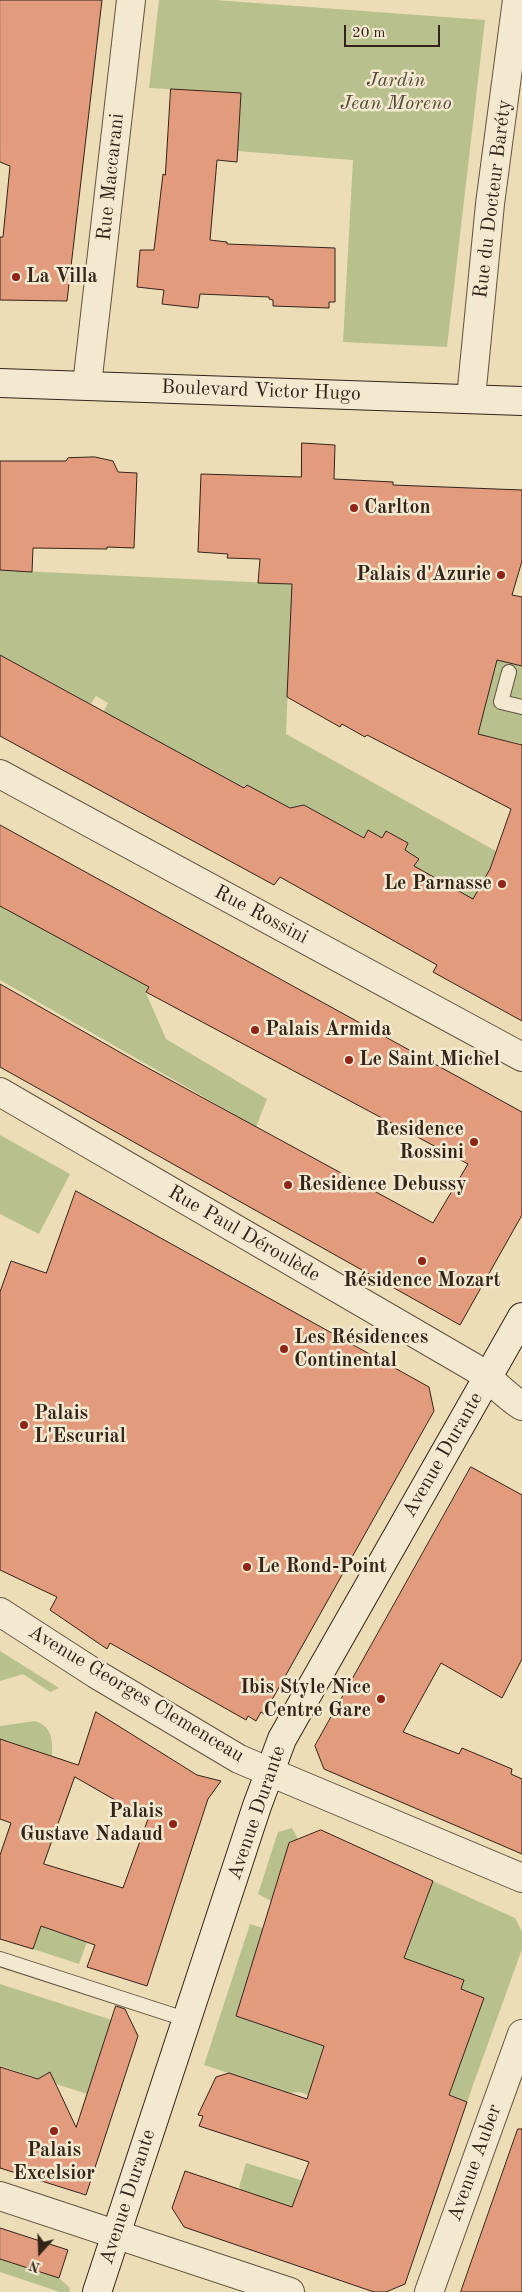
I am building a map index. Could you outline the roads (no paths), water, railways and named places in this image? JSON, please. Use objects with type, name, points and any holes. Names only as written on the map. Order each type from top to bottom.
[{"type":"street","name":"Rue Maccarani","points":[[87,384],[131,0]]},
{"type":"street","name":"Rue du Docteur Baréty","points":[[471,398],[490,204],[517,0]]},
{"type":"street","name":"Boulevard Victor Hugo","points":[[0,383],[87,384],[471,398],[522,402]]},
{"type":"street","name":"Rue Rossini","points":[[0,774],[522,1057]]},
{"type":"street","name":"Rue Paul Déroulède","points":[[0,1092],[488,1376],[512,1400],[522,1406]]},
{"type":"street","name":"Avenue Durante","points":[[97,2292],[282,1739],[522,1316]]},
{"type":"street","name":"Avenue Georges Clemenceau","points":[[0,1612],[96,1674],[240,1758],[522,1878]]},
{"type":"street","name":"Avenue Auber","points":[[429,2292],[522,2034]]},
{"type":"street","points":[[0,2196],[290,2292]]},
{"type":"lane","points":[[509,672],[501,702],[522,707]]},
{"type":"lane","points":[[0,1958],[188,2020]]},
{"type":"place","name":"La Villa","points":[[16,277]]},
{"type":"place","name":"Carlton","points":[[354,508]]},
{"type":"place","name":"Palais d'Azurie","points":[[501,575]]},
{"type":"place","name":"Le Parnasse","points":[[502,884]]},
{"type":"place","name":"Palais Armida","points":[[255,1030]]},
{"type":"place","name":"Le Saint Michel","points":[[349,1060]]},
{"type":"place","name":"Residence Rossini","points":[[474,1142]]},
{"type":"place","name":"Residence Debussy","points":[[288,1185]]},
{"type":"place","name":"Résidence Mozart","points":[[422,1261]]},
{"type":"place","name":"Les Résidences Continental","points":[[284,1349]]},
{"type":"place","name":"Palais L'Escurial","points":[[24,1425]]},
{"type":"place","name":"Le Rond-Point","points":[[247,1567]]},
{"type":"place","name":"Ibis Style Nice Centre Gare","points":[[381,1699]]},
{"type":"place","name":"Palais Gustave Nadaud","points":[[173,1824]]},
{"type":"place","name":"Palais Excelsior","points":[[54,2131]]},
{"type":"park label","name":"Jardin Jean Moreno","points":[[396,92]]}]
